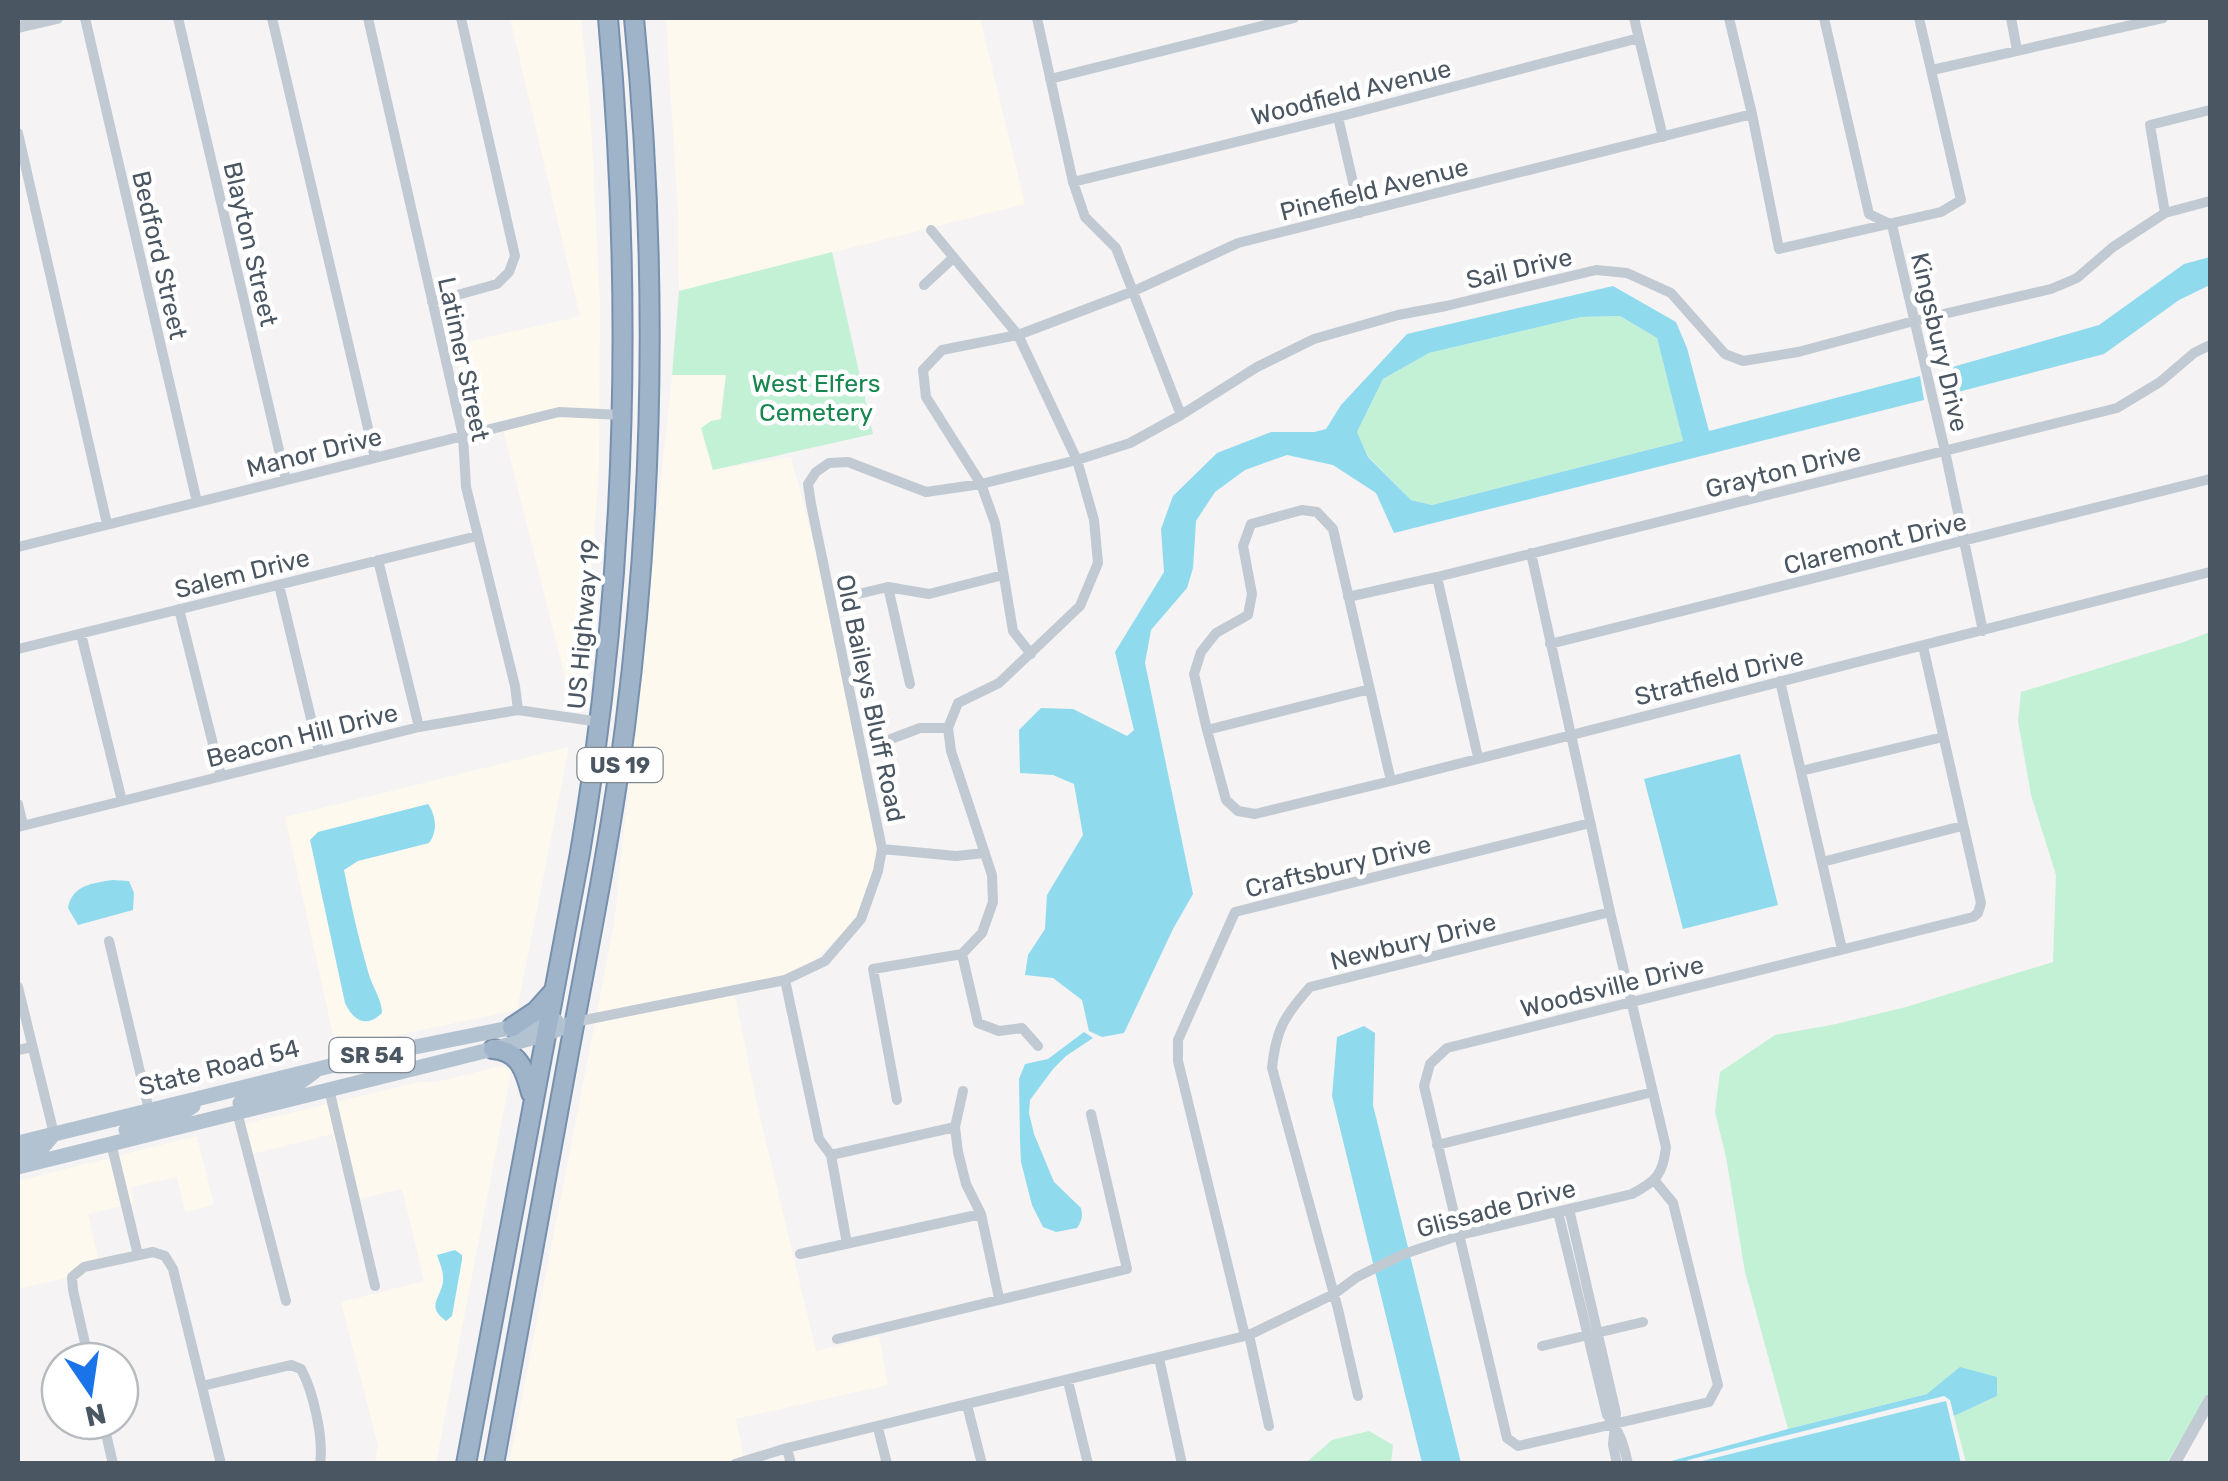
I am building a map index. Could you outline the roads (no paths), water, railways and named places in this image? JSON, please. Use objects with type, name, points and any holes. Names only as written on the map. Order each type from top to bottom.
[{"type":"highway","name":"US Highway 19","points":[[466,1464],[588,808],[600,722],[614,569],[622,415],[623,256],[608,18]]},
{"type":"highway","name":"US Highway 19","points":[[494,1464],[604,872],[625,727],[642,550],[649,412],[647,199],[634,18]]},
{"type":"highway","points":[[623,256],[631,269],[634,392],[636,404],[649,412]]},
{"type":"highway","points":[[622,415],[634,430],[638,447],[642,550]]},
{"type":"highway","points":[[512,1027],[536,1011],[555,988]]},
{"type":"highway","points":[[493,1048],[507,1052],[522,1064],[533,1100]]},
{"type":"highway","points":[[476,1464],[479,1402]]},
{"type":"main road","name":"State Road 54","points":[[18,1143],[317,1068],[512,1027],[575,1022]]},
{"type":"main road","name":"State Road 54","points":[[18,1167],[493,1048],[547,1027]]},
{"type":"main road","points":[[234,1113],[245,1100],[294,1086],[317,1068]]},
{"type":"main road","points":[[111,1142],[134,1127],[184,1112],[198,1098]]},
{"type":"main road","points":[[18,1156],[43,1148],[54,1134]]},
{"type":"street","points":[[18,27],[57,18]]},
{"type":"street","name":"Bedford Street","points":[[85,18],[196,502]]},
{"type":"street","name":"Blayton Street","points":[[178,18],[286,480]]},
{"type":"street","points":[[272,18],[375,458]]},
{"type":"street","name":"Latimer Street","points":[[368,18],[463,436],[466,488],[518,710]]},
{"type":"street","points":[[432,302],[497,284],[509,272],[515,256],[461,18]]},
{"type":"street","points":[[1037,18],[1073,182],[1085,217],[1116,248],[1181,415]]},
{"type":"street","points":[[1050,79],[1294,18]]},
{"type":"street","points":[[1634,18],[1663,138]]},
{"type":"street","points":[[1729,18],[1779,250],[1892,226],[1942,212],[1960,200],[1919,18]]},
{"type":"street","name":"Kingsbury Drive","points":[[1824,18],[1870,214],[1892,226],[1983,631]]},
{"type":"street","points":[[2010,18],[2017,50]]},
{"type":"street","points":[[2104,18],[2106,30]]},
{"type":"street","points":[[1932,70],[2163,18]]},
{"type":"street","name":"Woodfield Avenue","points":[[1073,182],[1639,38]]},
{"type":"street","points":[[2166,212],[2150,126],[2210,110]]},
{"type":"street","name":"Pinefield Avenue","points":[[1030,654],[1013,631],[995,523],[981,484],[926,397],[923,370],[942,350],[1018,336],[1134,291],[1238,243],[1752,114]]},
{"type":"street","points":[[1338,117],[1360,213]]},
{"type":"street","points":[[18,133],[107,524]]},
{"type":"street","name":"Sail Drive","points":[[816,472],[829,463],[848,462],[926,492],[981,484],[1078,460],[1130,442],[1256,367],[1314,339],[1398,315],[1596,270],[1628,273],[1671,293],[1725,354],[1743,361],[1798,352],[2051,289],[2077,278],[2112,248],[2166,212],[2210,202]]},
{"type":"street","points":[[896,1100],[873,969],[962,954],[982,933],[993,902],[992,875],[951,751],[948,728],[958,703],[999,683],[1080,606],[1098,563],[1094,520],[1078,460],[1018,336],[931,230]]},
{"type":"street","points":[[924,285],[953,258]]},
{"type":"street","name":"Grayton Drive","points":[[1348,597],[2118,408],[2210,345]]},
{"type":"street","name":"Manor Drive","points":[[18,544],[560,412],[622,415]]},
{"type":"street","name":"Old Baileys Bluff Road","points":[[575,1022],[784,980],[825,960],[861,919],[882,849],[810,504],[808,484],[816,472]]},
{"type":"street","name":"Claremont Drive","points":[[1550,644],[2210,479]]},
{"type":"street","points":[[1370,689],[1206,730],[1194,674],[1201,652],[1216,633],[1248,615],[1252,594],[1243,546],[1251,524],[1302,510],[1318,512],[1333,529],[1348,597],[1370,689],[1391,780]]},
{"type":"street","name":"Salem Drive","points":[[18,650],[477,536]]},
{"type":"street","points":[[1530,554],[1666,1147],[1664,1165],[1655,1180]]},
{"type":"street","points":[[378,560],[420,727]]},
{"type":"street","name":"Stratfield Drive","points":[[1206,730],[1226,800],[1238,811],[1255,814],[2210,572]]},
{"type":"street","points":[[845,597],[888,588],[929,594],[1002,575]]},
{"type":"street","points":[[1437,577],[1478,757]]},
{"type":"street","points":[[279,584],[320,752]]},
{"type":"street","points":[[888,588],[910,684]]},
{"type":"street","points":[[179,610],[220,776]]},
{"type":"street","points":[[81,634],[122,801]]},
{"type":"street","points":[[1822,862],[1962,826],[1922,646]]},
{"type":"street","points":[[1780,681],[1842,950]]},
{"type":"street","name":"Beacon Hill Drive","points":[[20,826],[420,727],[518,710],[600,722]]},
{"type":"street","points":[[878,744],[920,728],[948,728]]},
{"type":"street","points":[[1801,770],[1944,737]]},
{"type":"street","points":[[18,804],[20,826]]},
{"type":"street","name":"Craftsbury Drive","points":[[1248,1336],[1178,1061],[1178,1040],[1236,912],[1590,822]]},
{"type":"street","name":"Woodsville Drive","points":[[1655,1180],[1673,1203],[1718,1385],[1710,1402],[1518,1446],[1507,1438],[1437,1145],[1424,1086],[1430,1064],[1447,1048],[1973,918],[1982,903],[1962,826]]},
{"type":"street","points":[[882,849],[956,856],[985,854]]},
{"type":"street","name":"Newbury Drive","points":[[1358,1396],[1272,1068],[1275,1040],[1290,1010],[1310,988],[1610,912]]},
{"type":"street","points":[[109,941],[149,1110]]},
{"type":"street","points":[[962,954],[978,1023],[999,1031],[1022,1028],[1038,1046]]},
{"type":"street","points":[[784,980],[819,1139],[831,1155],[847,1244]]},
{"type":"street","points":[[18,987],[54,1134]]},
{"type":"street","points":[[18,1050],[32,1047]]},
{"type":"street","points":[[329,1089],[375,1286]]},
{"type":"street","points":[[963,1092],[956,1127],[958,1152],[966,1184],[981,1214],[999,1298]]},
{"type":"street","points":[[1437,1145],[1653,1092]]},
{"type":"street","points":[[234,1113],[286,1301]]},
{"type":"street","points":[[837,1339],[1127,1269],[1090,1114]]},
{"type":"street","points":[[831,1155],[956,1127]]},
{"type":"street","points":[[111,1142],[138,1255]]},
{"type":"street","name":"Glissade Drive","points":[[735,1464],[1248,1336],[1334,1294],[1381,1264],[1460,1235],[1632,1194],[1655,1180]]},
{"type":"street","points":[[1564,1211],[1616,1413],[1613,1445],[1617,1464]]},
{"type":"street","points":[[800,1254],[981,1214]]},
{"type":"street","points":[[84,1341],[72,1277],[84,1268],[138,1255],[153,1252],[164,1256],[174,1268],[221,1464]]},
{"type":"street","points":[[1542,1346],[1643,1322]]},
{"type":"street","points":[[1248,1336],[1269,1426]]},
{"type":"street","points":[[1159,1358],[1182,1464]]},
{"type":"street","points":[[202,1386],[290,1366],[300,1369],[308,1382],[322,1450],[320,1464]]},
{"type":"street","points":[[1068,1380],[1088,1464]]},
{"type":"street","points":[[2174,1464],[2210,1400]]},
{"type":"street","points":[[967,1406],[982,1464]]},
{"type":"street","points":[[1615,1425],[1628,1464]]},
{"type":"street","points":[[878,1428],[886,1464]]},
{"type":"street","points":[[787,1448],[791,1464]]},
{"type":"water","points":[[2210,257],[2210,285],[2179,300],[2104,354],[1954,393],[1949,368],[2099,325],[2184,264]]},
{"type":"water","points":[[1613,286],[1676,322],[1709,431],[1920,376],[1924,400],[1394,533],[1376,493],[1333,465],[1287,455],[1245,470],[1215,492],[1196,521],[1193,568],[1187,588],[1151,630],[1145,663],[1193,894],[1124,1033],[1102,1037],[1089,1031],[1082,1000],[1053,978],[1025,975],[1028,955],[1045,929],[1047,895],[1083,835],[1074,784],[1053,775],[1020,773],[1019,730],[1041,708],[1073,709],[1127,736],[1134,730],[1115,652],[1164,572],[1161,529],[1173,496],[1217,453],[1271,432],[1326,429],[1341,405],[1407,334]],"holes":[[[1620,316],[1657,338],[1683,441],[1432,505],[1411,500],[1368,457],[1357,432],[1383,379],[1429,353],[1581,317]]]},
{"type":"water","points":[[1740,754],[1778,905],[1683,929],[1644,779]]},
{"type":"water","points":[[428,804],[435,824],[429,843],[358,861],[344,870],[365,962],[382,1008],[382,1013],[371,1021],[360,1020],[345,1003],[310,840],[318,832]]},
{"type":"water","points":[[129,881],[134,893],[133,910],[78,925],[68,908],[74,894],[85,886]]},
{"type":"water","points":[[1364,1026],[1375,1033],[1373,1105],[1461,1463],[1422,1463],[1332,1096],[1337,1037]]},
{"type":"water","points":[[1084,1032],[1093,1038],[1066,1056],[1030,1100],[1034,1134],[1054,1182],[1082,1211],[1077,1228],[1056,1232],[1043,1227],[1032,1205],[1021,1162],[1019,1079],[1025,1064],[1048,1059]]},
{"type":"water","points":[[455,1250],[462,1260],[452,1316],[446,1321],[435,1307],[443,1278],[437,1255]]},
{"type":"water","points":[[1960,1367],[1997,1377],[1997,1396],[1954,1416],[1950,1400],[1944,1396],[1684,1463],[1664,1463],[1927,1394]]},
{"type":"water","points":[[1946,1401],[1961,1463],[1694,1463]]},
{"type":"park label","name":"West Elfers Cemetery","points":[[816,398]]}]
